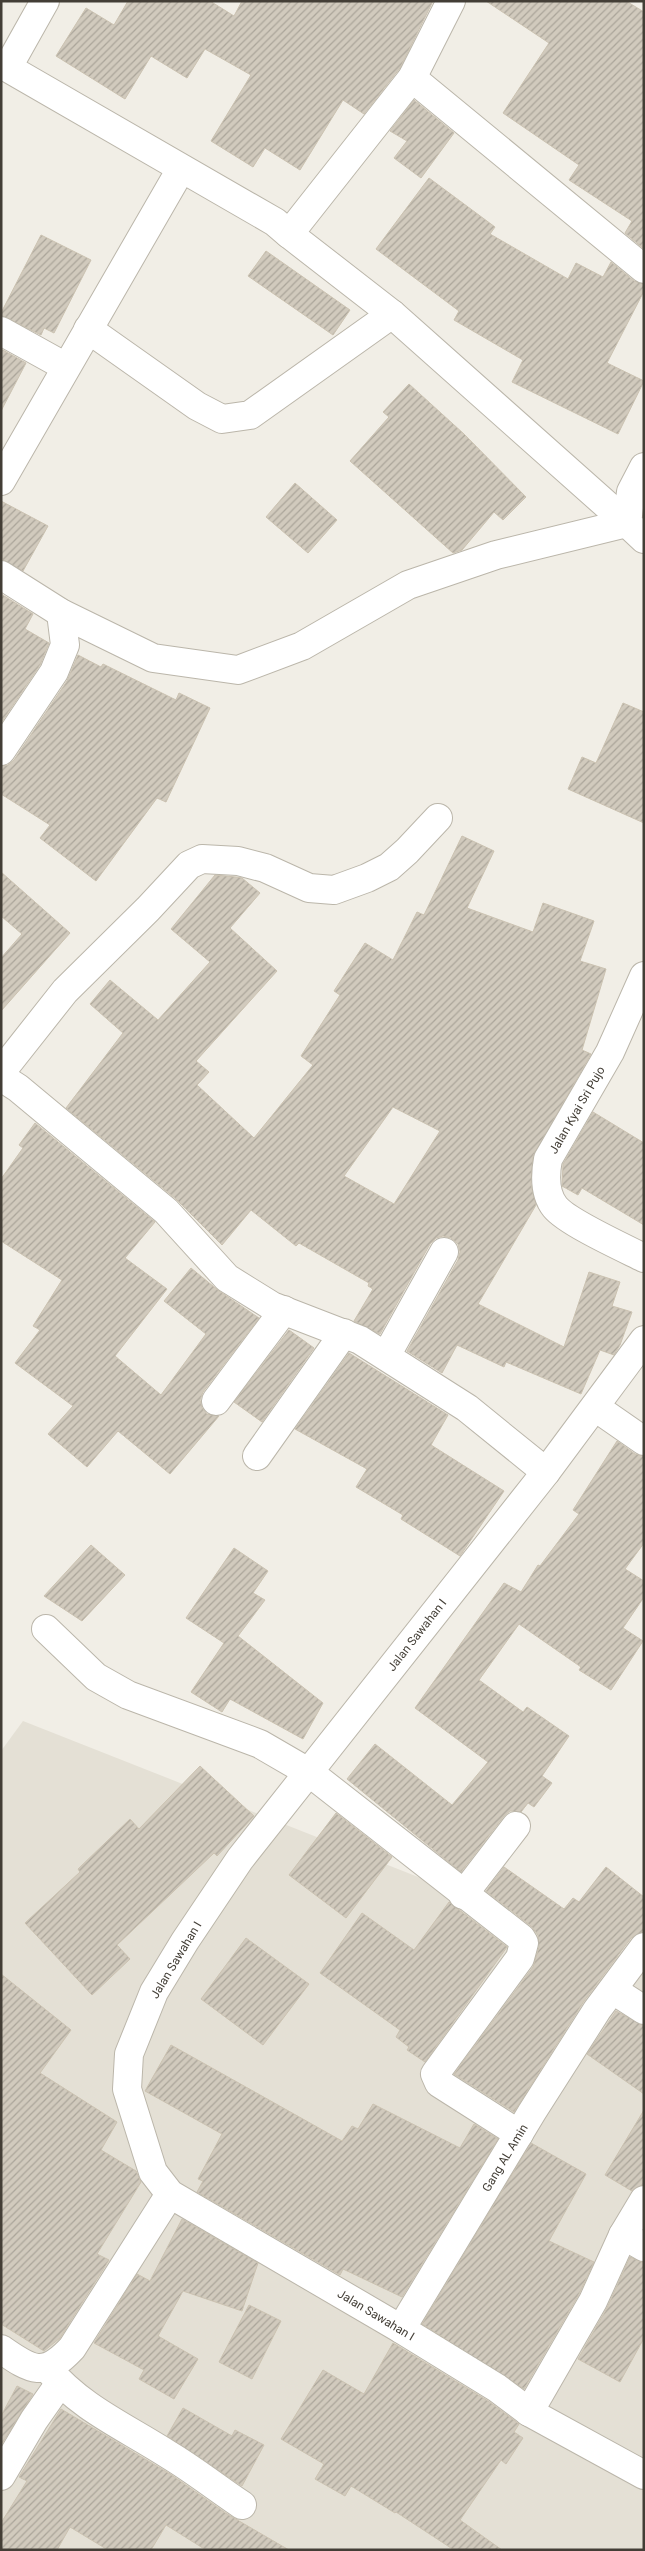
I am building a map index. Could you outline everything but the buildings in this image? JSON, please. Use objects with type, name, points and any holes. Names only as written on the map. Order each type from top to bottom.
[{"type":"street","points":[[45,1],[5,66],[276,222],[288,234],[392,314],[635,531]]},
{"type":"street","points":[[288,234],[412,78],[451,1]]},
{"type":"street","points":[[412,78],[644,268]]},
{"type":"street","points":[[1,481],[181,169]]},
{"type":"street","points":[[88,329],[197,406],[222,419],[250,415],[392,314]]},
{"type":"street","points":[[1,330],[66,367]]},
{"type":"street","points":[[635,531],[631,492],[644,467]]},
{"type":"street","points":[[1,576],[61,613],[152,658],[238,670],[302,646],[408,585],[496,555],[635,531]]},
{"type":"street","points":[[1,751],[54,672],[65,645],[61,613]]},
{"type":"street","points":[[1,1072],[65,991],[148,909],[189,865],[202,859],[238,860],[265,868],[309,888],[334,890],[367,878],[389,866],[407,851],[438,818]]},
{"type":"street","name":"Jalan Kyai Sri Pujo","points":[[644,976],[610,1052],[548,1158],[546,1173],[550,1199],[562,1214],[644,1258]]},
{"type":"street","points":[[1,1077],[25,1094],[166,1212],[227,1278],[272,1306],[344,1333],[386,1356],[468,1408],[546,1472]]},
{"type":"street","points":[[386,1356],[444,1252]]},
{"type":"street","points":[[216,1401],[284,1310]]},
{"type":"street","points":[[257,1456],[344,1333]]},
{"type":"street","name":"Jalan Sawahan I","points":[[644,1340],[546,1472],[310,1773],[240,1859],[185,1941],[154,1992],[129,2054],[127,2089],[153,2172],[170,2194],[497,2388],[529,2412],[644,2475]]},
{"type":"street","points":[[595,1407],[644,1441]]},
{"type":"street","points":[[46,1629],[96,1677],[128,1695],[260,1744],[310,1773],[463,1895],[521,1938],[524,1948],[435,2074],[439,2083],[519,2134]]},
{"type":"street","points":[[463,1895],[516,1826]]},
{"type":"street","name":"Gang AL Amin","points":[[401,2330],[462,2232],[519,2134],[597,2010],[644,1947]]},
{"type":"street","points":[[613,1990],[644,2010]]},
{"type":"street","points":[[1,2476],[34,2420],[59,2362],[72,2348],[170,2194]]},
{"type":"street","points":[[529,2412],[594,2302],[633,2241],[644,2200]]},
{"type":"street","points":[[1,2349],[23,2365],[54,2375],[100,2415],[170,2455],[242,2506]]},
{"type":"shaded area","points":[[23,1721],[644,1966],[644,2550],[1,2550],[1,1751]]}]
